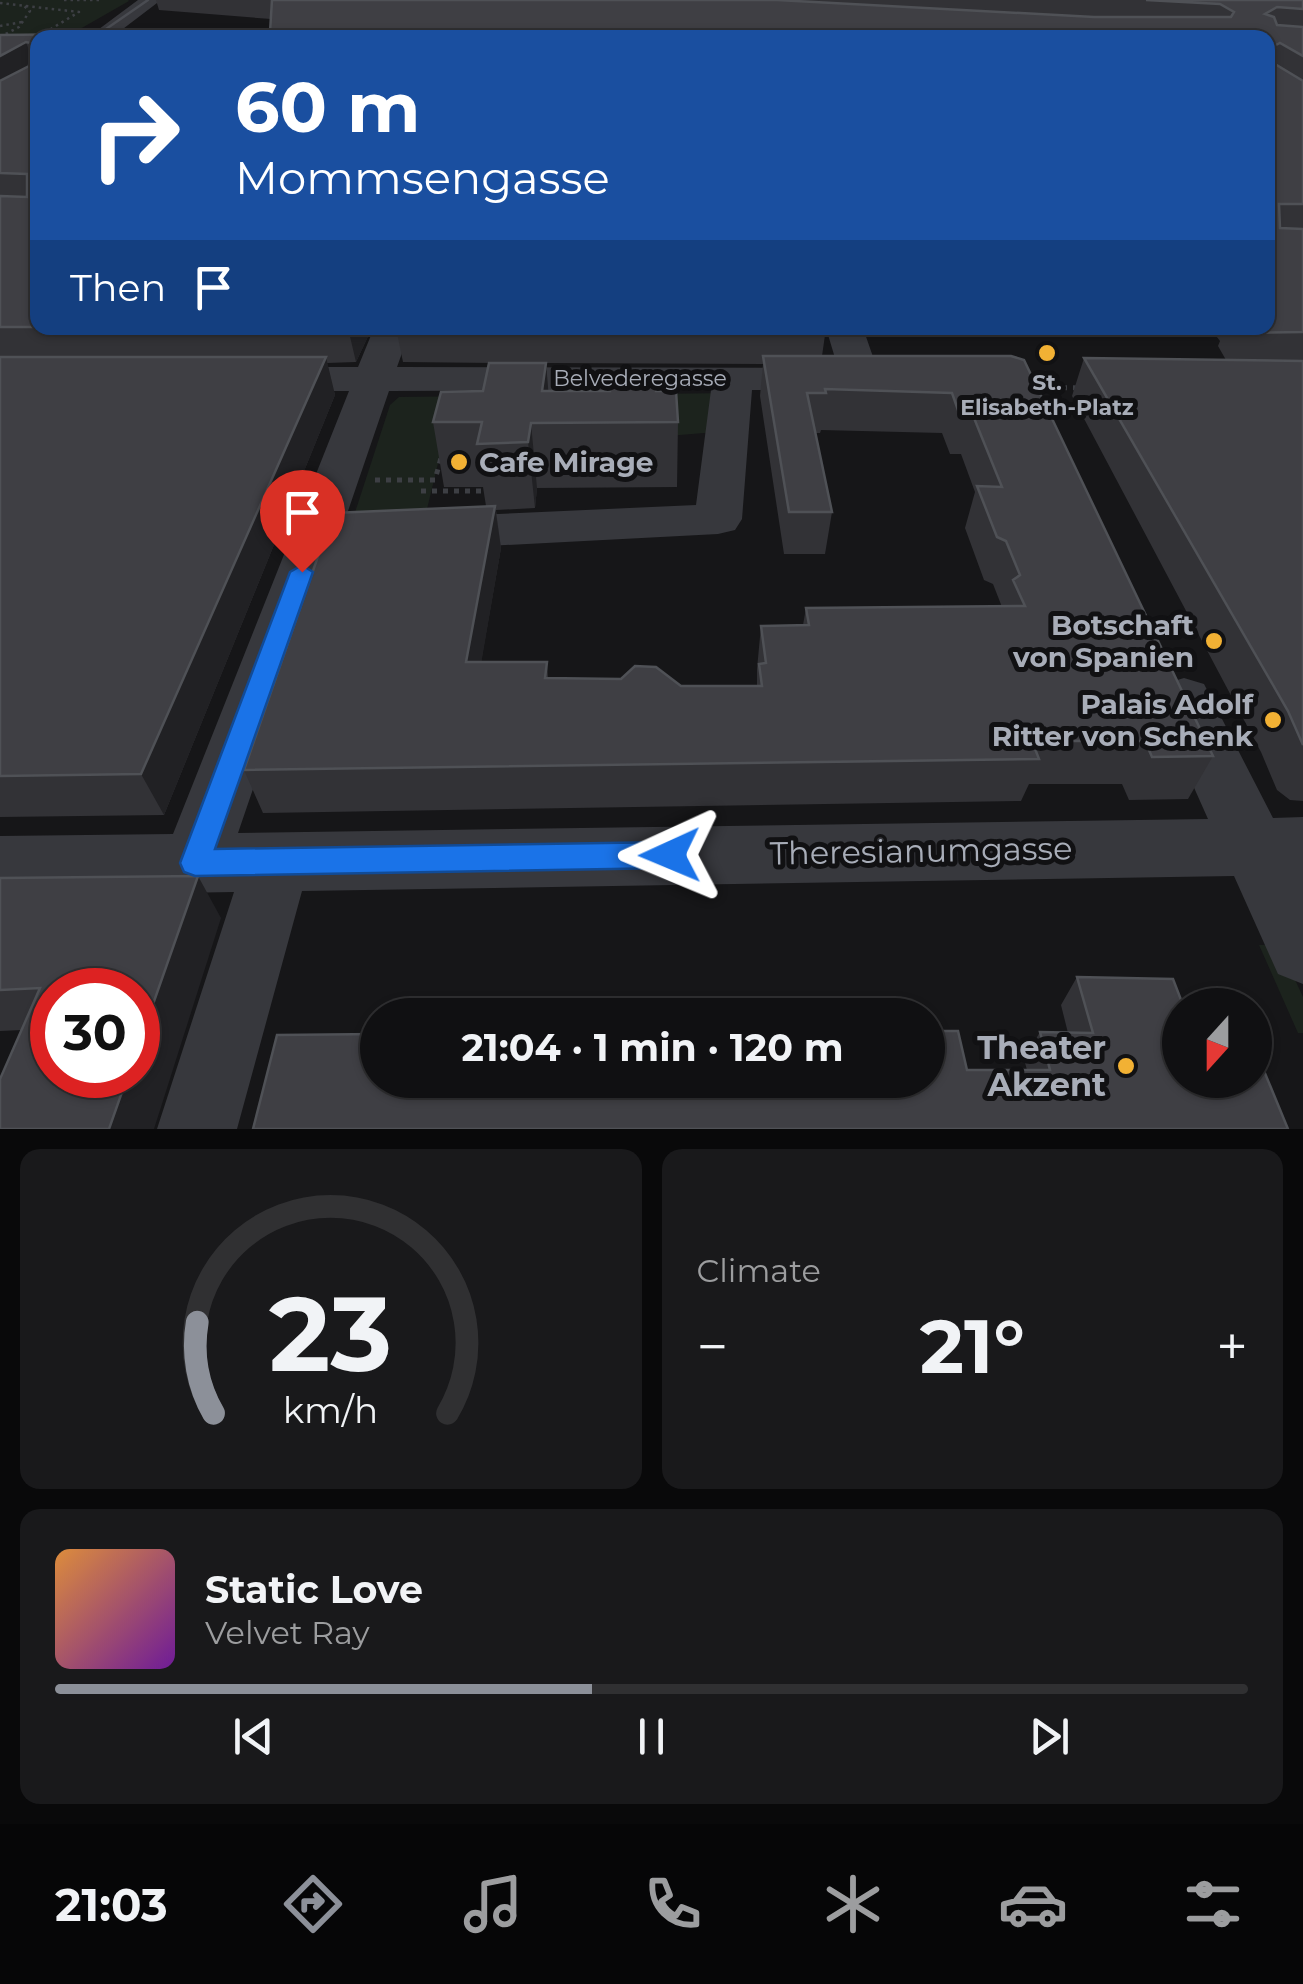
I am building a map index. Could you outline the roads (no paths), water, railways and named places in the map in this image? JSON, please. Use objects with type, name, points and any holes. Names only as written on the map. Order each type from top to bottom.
[{"type":"street","points":[[108,30],[151,0]]},
{"type":"street","points":[[195,863],[355,536],[373,378],[389,335]]},
{"type":"street","name":"Belvederegasse","points":[[218,379],[877,378],[850,335]]},
{"type":"street","points":[[355,536],[718,519],[733,378]]},
{"type":"street","points":[[1160,652],[1278,846],[1303,950]]},
{"type":"street","name":"Theresianumgasse","points":[[0,866],[1278,846]]},
{"type":"street","points":[[197,1129],[277,861]]},
{"type":"tram line","points":[[105,30],[148,0]]},
{"type":"place","name":"St. Elisabeth-Platz","points":[[1047,353]]},
{"type":"place","name":"Cafe Mirage","points":[[459,462]]},
{"type":"place","name":"Botschaft von Spanien","points":[[1214,641]]},
{"type":"place","name":"Palais Adolf Ritter von Schenk","points":[[1273,720]]},
{"type":"place","name":"Theater Akzent","points":[[1126,1066]]}]
